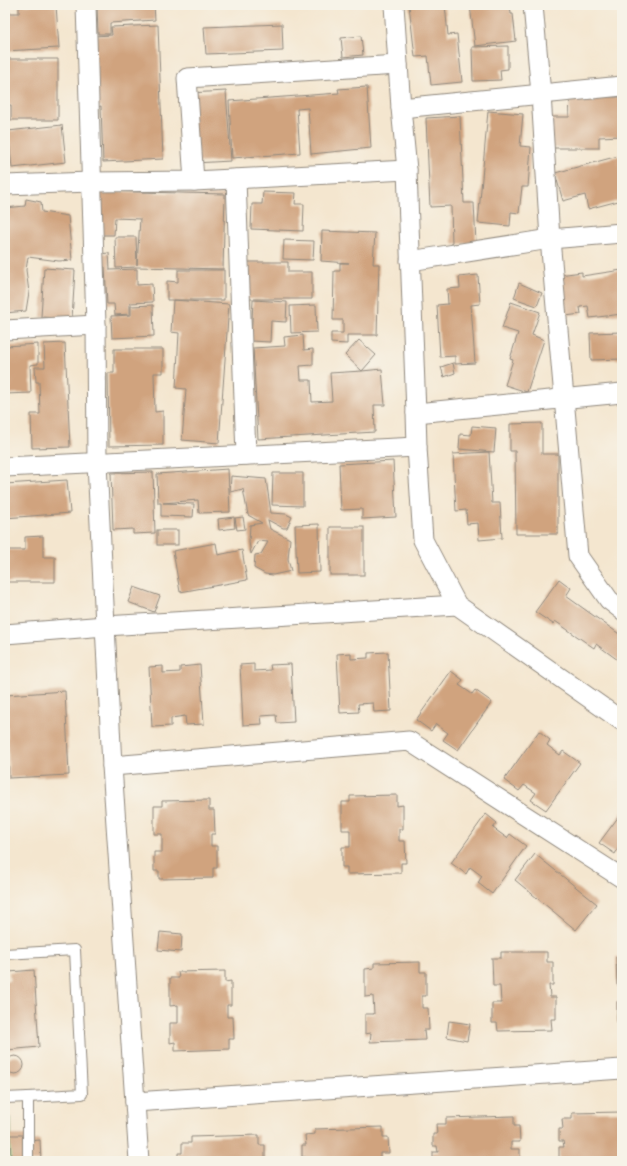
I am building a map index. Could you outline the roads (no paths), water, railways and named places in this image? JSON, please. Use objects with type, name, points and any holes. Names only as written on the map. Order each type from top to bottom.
[{"type":"street","points":[[86,5],[96,325],[97,463],[112,766],[138,1161]]},
{"type":"street","points":[[394,5],[407,170],[417,447],[423,540],[457,605],[622,721]]},
{"type":"street","points":[[533,5],[541,94],[550,239],[578,556],[609,600],[622,610]]},
{"type":"street","points":[[194,181],[187,78],[398,65]]},
{"type":"street","points":[[401,108],[622,86]]},
{"type":"street","points":[[5,185],[194,181],[407,170]]},
{"type":"street","points":[[236,179],[246,455]]},
{"type":"street","points":[[410,261],[550,239],[622,232]]},
{"type":"street","points":[[5,330],[96,325]]},
{"type":"street","points":[[416,413],[622,394]]},
{"type":"street","points":[[5,468],[417,447]]},
{"type":"street","points":[[5,634],[105,626],[457,605]]},
{"type":"street","points":[[112,766],[409,741],[622,878]]},
{"type":"street","points":[[135,1102],[622,1069]]},
{"type":"lane","points":[[5,954],[75,950],[82,1094],[5,1098]]},
{"type":"lane","points":[[28,1097],[28,1161]]}]
